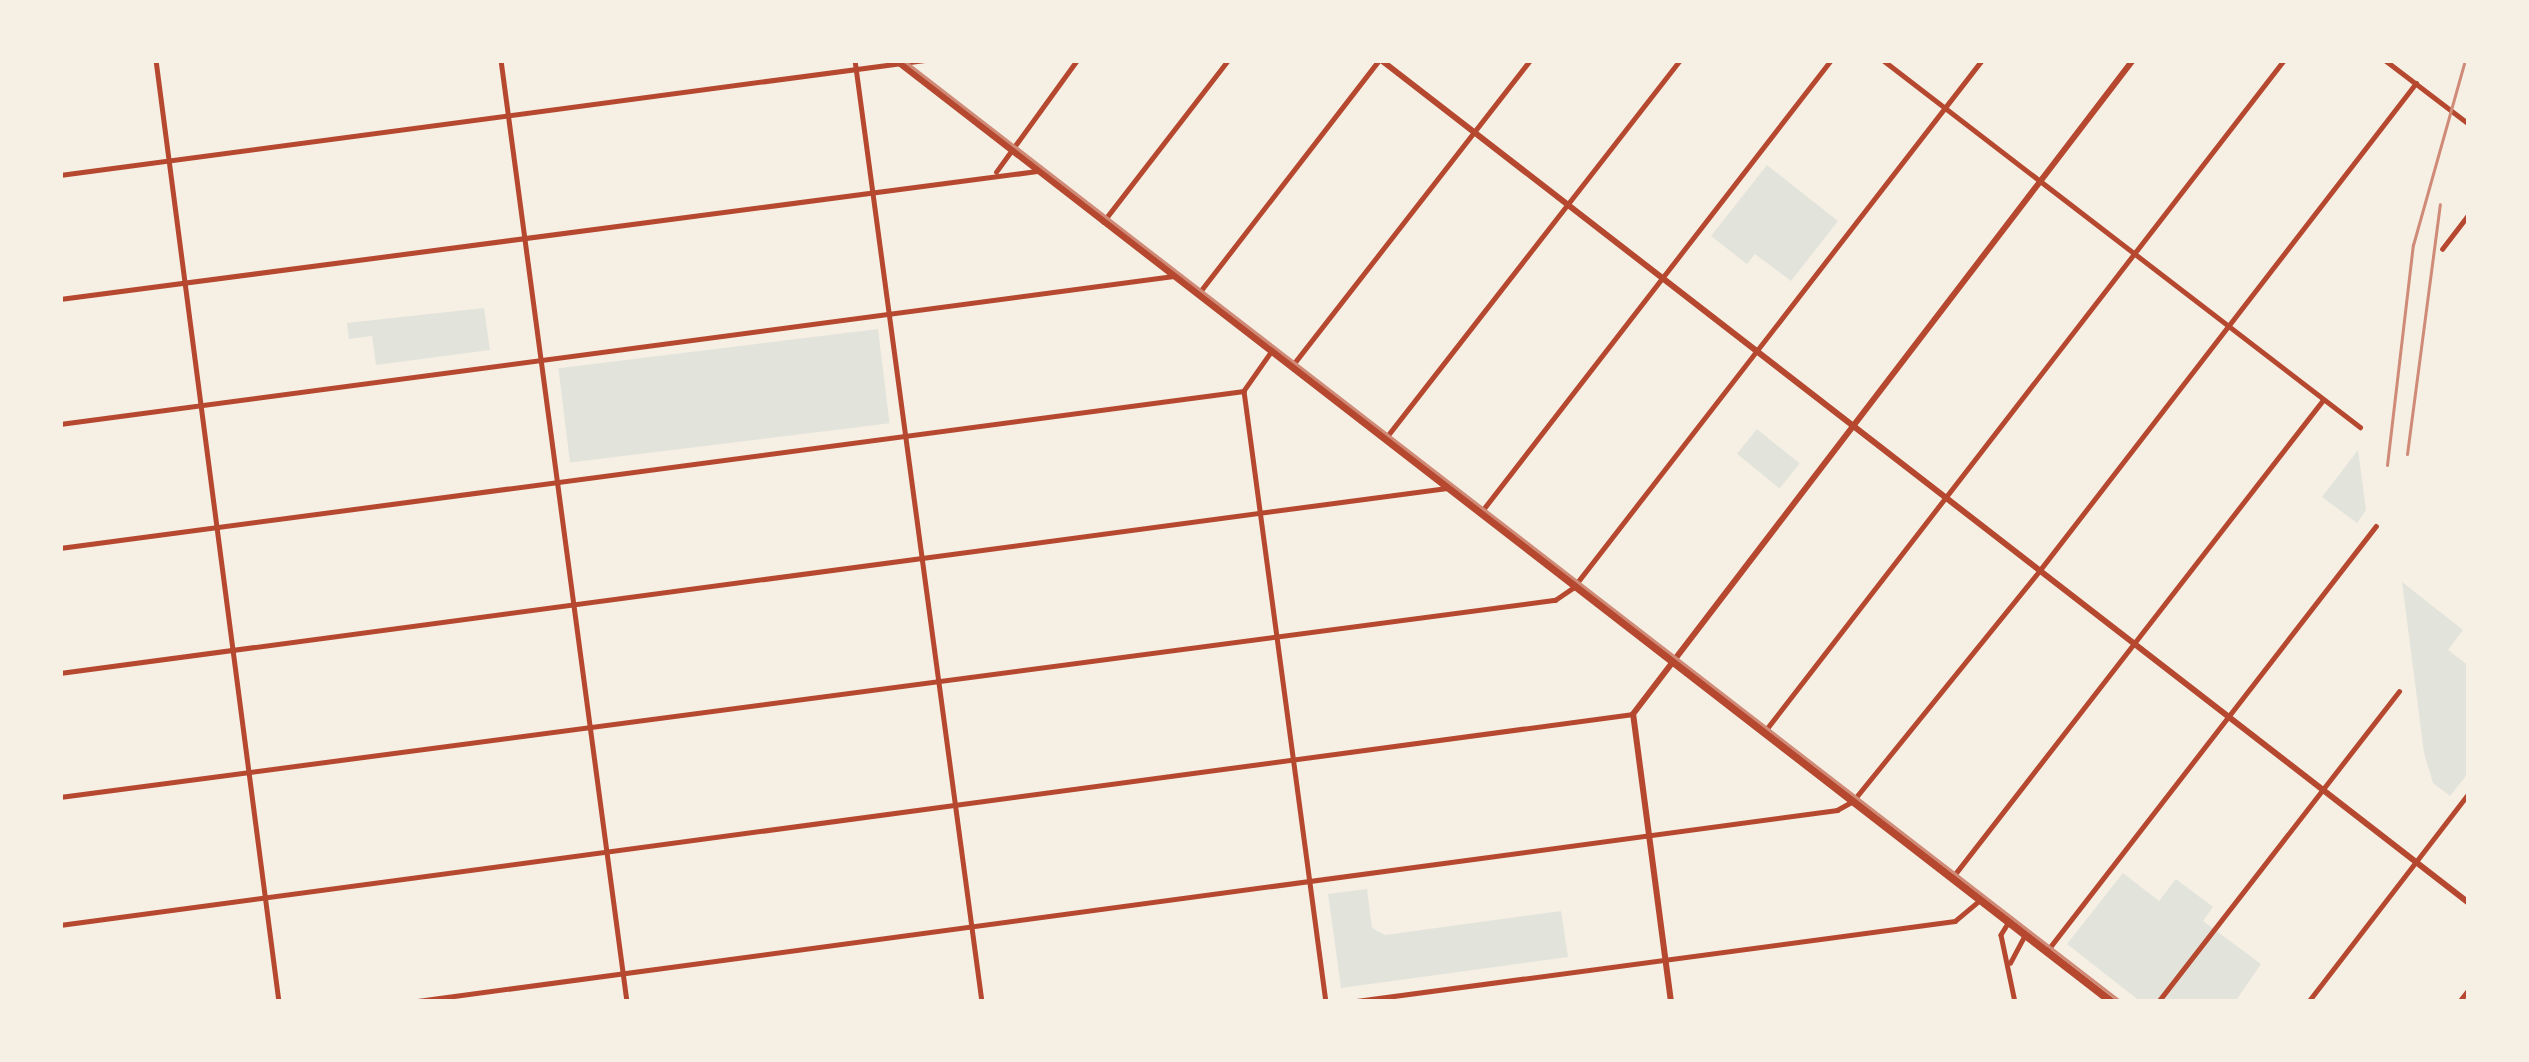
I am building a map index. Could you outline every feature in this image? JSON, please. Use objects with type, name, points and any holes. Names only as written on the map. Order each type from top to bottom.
[{"type":"main road","points":[[1380,60],[2469,903]]},
{"type":"main road","points":[[1671,1002],[1633,714],[2133,60]]},
{"type":"main road","points":[[901,63],[2113,1002]]},
{"type":"street","points":[[156,60],[279,1002]]},
{"type":"street","points":[[501,60],[626,1002]]},
{"type":"street","points":[[855,60],[982,1002]]},
{"type":"street","points":[[60,175],[924,60]]},
{"type":"street","points":[[994,174],[1077,60]]},
{"type":"street","points":[[1103,222],[1228,60]]},
{"type":"street","points":[[1198,295],[1380,60]]},
{"type":"street","points":[[1292,366],[1529,60]]},
{"type":"street","points":[[1385,440],[1681,60]]},
{"type":"street","points":[[1480,513],[1832,60]]},
{"type":"street","points":[[1883,60],[2360,427]]},
{"type":"street","points":[[60,797],[1555,600],[1573,588],[1982,60]]},
{"type":"street","points":[[1765,731],[2284,60]]},
{"type":"street","points":[[2386,60],[2469,124]]},
{"type":"street","points":[[410,1002],[1649,837],[1853,801],[2040,570],[2416,83]]},
{"type":"street","points":[[60,299],[1037,171]]},
{"type":"street","points":[[2442,249],[2469,214]]},
{"type":"street","points":[[60,424],[1174,276]]},
{"type":"street","points":[[1272,351],[1244,391],[1326,1002]]},
{"type":"street","points":[[60,548],[1244,391]]},
{"type":"street","points":[[1952,878],[2323,400]]},
{"type":"street","points":[[60,674],[1447,488]]},
{"type":"street","points":[[2048,951],[2376,526]]},
{"type":"street","points":[[2158,1002],[2399,692]]},
{"type":"street","points":[[60,925],[1633,714]]},
{"type":"street","points":[[2308,1002],[2469,793]]},
{"type":"street","points":[[1349,1002],[1954,921],[1980,900]]},
{"type":"street","points":[[2009,922],[2001,935],[2015,1002]]},
{"type":"street","points":[[2010,963],[2026,935]]},
{"type":"street","points":[[2459,1002],[2469,989]]},
{"type":"shaded area","points":[[1767,165],[1838,221],[1791,281],[1755,254],[1747,264],[1711,236]]},
{"type":"shaded area","points":[[484,308],[490,350],[376,365],[372,336],[349,339],[347,323]]},
{"type":"shaded area","points":[[878,329],[890,423],[570,463],[558,368]]},
{"type":"shaded area","points":[[1757,429],[1800,464],[1780,488],[1737,454]]},
{"type":"shaded area","points":[[2358,450],[2366,510],[2357,523],[2322,497]]},
{"type":"shaded area","points":[[2402,582],[2463,630],[2448,650],[2469,666],[2469,772],[2450,796],[2433,783],[2424,753]]},
{"type":"shaded area","points":[[2123,873],[2159,901],[2176,879],[2213,907],[2203,921],[2261,964],[2235,1002],[2141,1002],[2067,944]]},
{"type":"shaded area","points":[[1367,889],[1372,928],[1385,935],[1561,911],[1568,957],[1341,988],[1328,894]]},
{"type":"railway","points":[[903,60],[2121,1002]]},
{"type":"railway","points":[[2387,465],[2413,245],[2465,60]]},
{"type":"railway","points":[[2407,454],[2440,204]]}]
